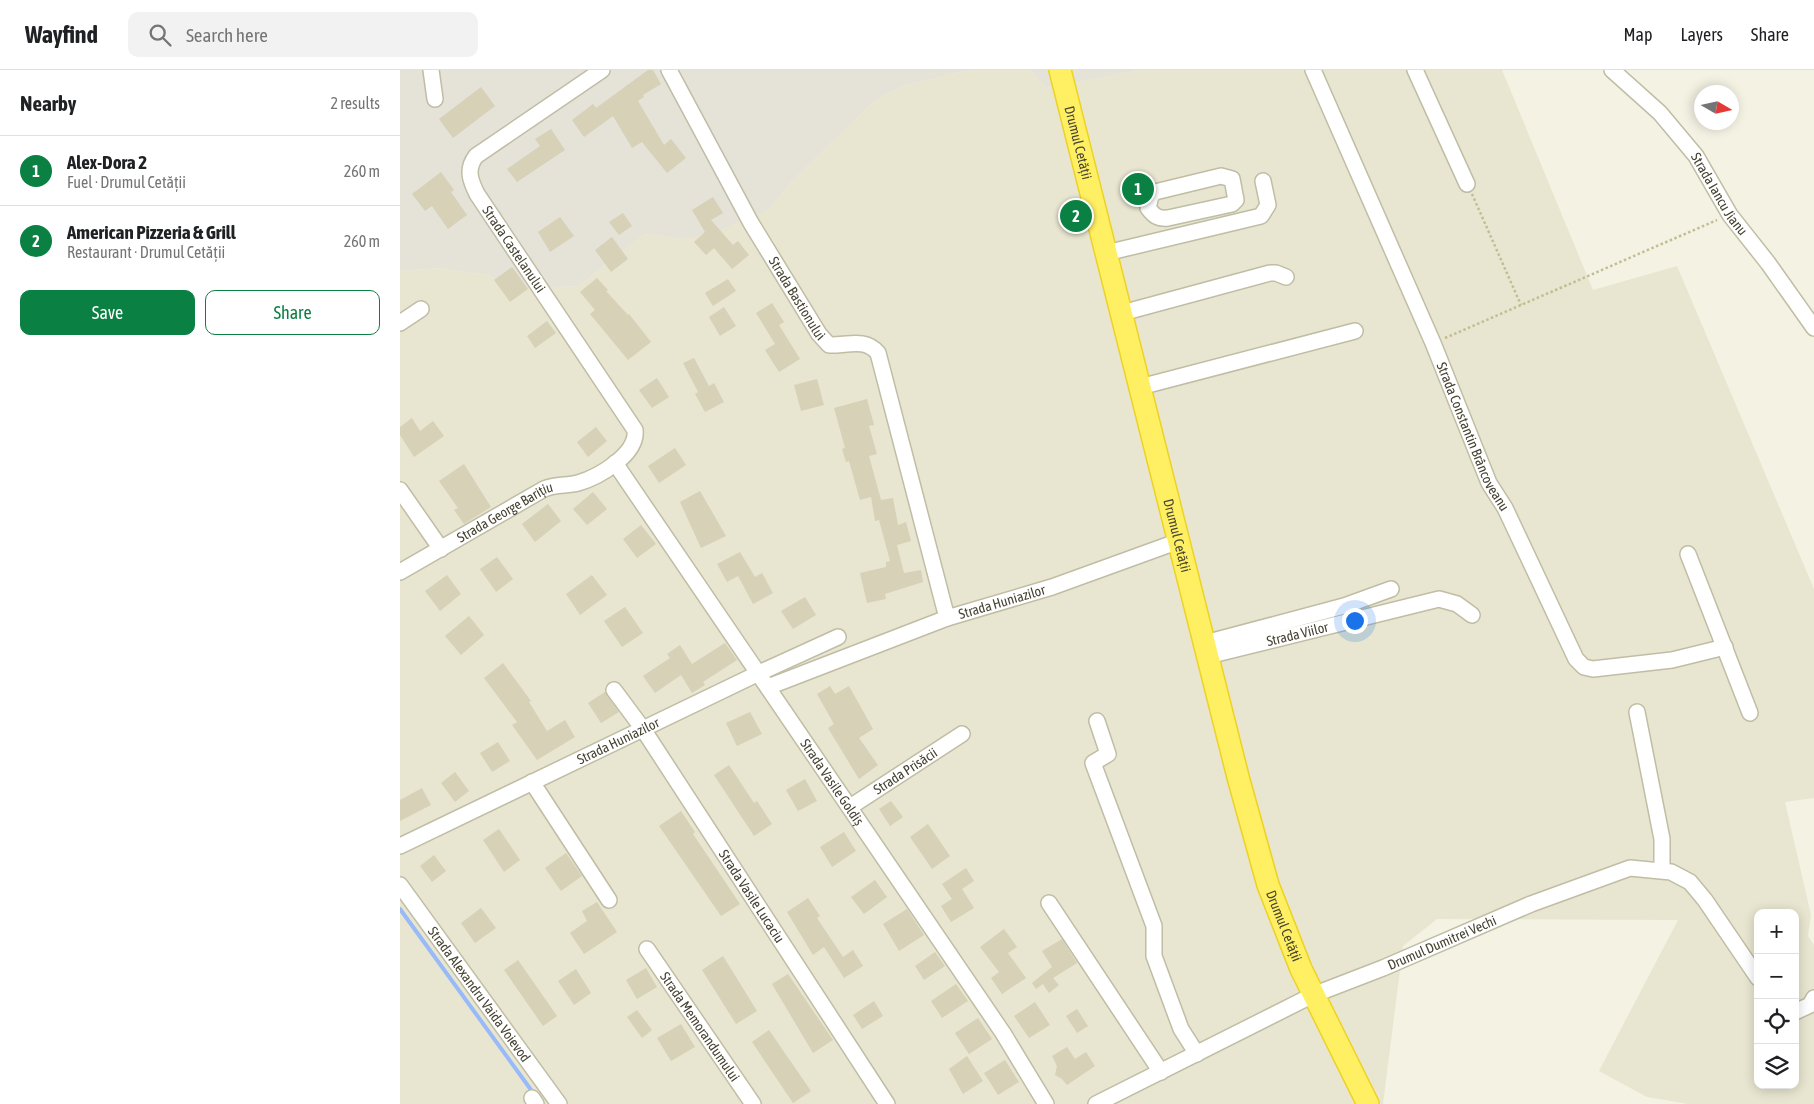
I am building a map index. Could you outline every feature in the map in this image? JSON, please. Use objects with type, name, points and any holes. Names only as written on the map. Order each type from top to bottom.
[{"type":"highway","name":"Drumul Cetății","points":[[1060,70],[1206,650],[1268,885],[1313,995],[1368,1104]]},
{"type":"street","points":[[430,70],[435,99]]},
{"type":"street","name":"Strada Castelanului","points":[[602,70],[476,156],[469,169],[470,180],[477,194],[636,430],[633,448],[615,463]]},
{"type":"street","name":"Strada Bastionului","points":[[669,70],[751,223],[819,334],[829,345],[840,346],[859,342],[872,346],[878,352],[947,618]]},
{"type":"street","name":"Strada Constantin Brâncoveanu","points":[[1313,70],[1433,343],[1489,483],[1505,508],[1576,659],[1584,667],[1593,669],[1672,660],[1725,647]]},
{"type":"street","points":[[1415,70],[1467,184]]},
{"type":"street","name":"Strada Iancu Jianu","points":[[1612,70],[1660,112],[1696,156],[1730,215],[1768,263],[1814,328]]},
{"type":"street","points":[[1221,176],[1232,179],[1236,200],[1232,204],[1168,218],[1154,215],[1148,208],[1151,196],[1155,192],[1221,176]]},
{"type":"street","points":[[1106,254],[1261,216],[1268,205],[1263,181]]},
{"type":"street","points":[[1122,313],[1270,273],[1286,277]]},
{"type":"street","points":[[400,324],[421,309]]},
{"type":"street","points":[[1140,387],[1355,331]]},
{"type":"street","name":"Strada George Barițiu","points":[[400,572],[544,489],[556,484],[579,483],[615,463]]},
{"type":"street","name":"Strada Vasile Goldiș","points":[[615,463],[1003,1033],[1046,1104]]},
{"type":"street","points":[[400,490],[441,548]]},
{"type":"street","name":"Strada Huniazilor","points":[[768,687],[947,618],[1052,587],[1179,541]]},
{"type":"street","points":[[1688,554],[1750,712]]},
{"type":"street","points":[[1206,650],[1344,606],[1391,588]]},
{"type":"street","name":"Strada Viilor","points":[[1206,650],[1439,598],[1457,604],[1472,615]]},
{"type":"street","name":"Strada Huniazilor","points":[[400,846],[759,673],[838,637]]},
{"type":"street","name":"Strada Vasile Lucaciu","points":[[614,690],[642,729],[887,1104]]},
{"type":"street","points":[[1637,712],[1662,839],[1662,870]]},
{"type":"street","points":[[1097,722],[1108,754],[1094,763],[1154,926],[1154,956],[1181,1029],[1197,1054]]},
{"type":"street","name":"Strada Prisăcii","points":[[850,807],[962,734]]},
{"type":"street","points":[[532,782],[609,900]]},
{"type":"street","name":"Drumul Dumitrei Vechi","points":[[1096,1104],[1313,995],[1383,968],[1599,878],[1630,868],[1671,872],[1690,882],[1706,900],[1754,972]]},
{"type":"street","name":"Strada Alexandru Vaida Voievod","points":[[400,885],[559,1104]]},
{"type":"street","points":[[1049,902],[1161,1072]]},
{"type":"street","name":"Strada Memorandumului","points":[[647,949],[753,1104]]},
{"type":"street","points":[[1803,1012],[1814,998]]},
{"type":"path","points":[[1467,184],[1521,305]]},
{"type":"path","points":[[1433,343],[1730,215]]},
{"type":"shaded area","points":[[400,70],[970,70],[905,85],[874,101],[792,181],[769,209],[715,232],[684,239],[645,234],[578,286],[517,289],[488,275],[438,268],[400,271]]},
{"type":"shaded area","points":[[970,70],[1030,70],[1047,88],[1142,70],[1502,70],[1593,290],[1677,266],[1814,589],[1814,798],[1785,802],[1811,915],[1808,936],[1814,945],[1814,1104],[1688,1104],[1647,1097],[1599,1071],[1678,920],[1437,919],[1403,946],[1383,1104],[400,1104],[400,271],[438,268],[488,275],[517,289],[578,286],[645,234],[684,239],[769,209],[792,181],[874,101],[905,85]]},
{"type":"shaded area","points":[[1030,70],[1142,70],[1047,88]]},
{"type":"building","points":[[648,70],[653,70],[661,84],[643,95],[644,97],[638,101],[664,145],[671,139],[686,158],[667,173],[642,142],[632,148],[613,116],[584,137],[572,120],[593,104],[596,108]]},
{"type":"building","points":[[481,87],[495,106],[453,138],[439,119]]},
{"type":"building","points":[[551,129],[565,150],[517,182],[507,169],[540,146],[535,139]]},
{"type":"building","points":[[441,172],[454,190],[451,192],[467,215],[448,229],[432,206],[425,211],[412,194]]},
{"type":"building","points":[[713,197],[723,213],[711,220],[733,245],[738,241],[749,255],[732,269],[714,248],[706,255],[694,242],[705,232],[692,210]]},
{"type":"building","points":[[623,213],[632,226],[619,235],[609,222]]},
{"type":"building","points":[[560,217],[574,236],[550,252],[538,232]]},
{"type":"building","points":[[612,237],[628,259],[611,272],[595,250]]},
{"type":"building","points":[[512,267],[528,289],[510,302],[494,280]]},
{"type":"building","points":[[597,278],[608,290],[606,291],[629,314],[651,342],[628,360],[590,314],[595,310],[580,292]]},
{"type":"building","points":[[728,279],[736,291],[713,306],[705,293]]},
{"type":"building","points":[[772,303],[784,322],[779,325],[800,359],[779,372],[765,350],[775,344],[756,313]]},
{"type":"building","points":[[724,307],[736,326],[720,336],[709,317]]},
{"type":"building","points":[[547,321],[556,333],[535,348],[527,336]]},
{"type":"building","points":[[694,358],[709,386],[714,383],[724,402],[705,412],[695,394],[698,392],[683,363]]},
{"type":"building","points":[[657,378],[669,397],[652,408],[639,390]]},
{"type":"building","points":[[817,379],[824,405],[801,411],[794,385]]},
{"type":"building","points":[[867,399],[874,425],[869,426],[877,454],[869,456],[881,500],[893,498],[898,525],[906,522],[911,541],[897,545],[904,573],[921,570],[923,582],[885,594],[886,599],[867,603],[860,573],[886,567],[886,562],[890,561],[879,520],[875,521],[871,497],[860,500],[849,461],[846,462],[842,449],[845,448],[834,408]]},
{"type":"building","points":[[412,418],[420,431],[433,421],[444,436],[414,457],[400,435],[400,427]]},
{"type":"building","points":[[596,427],[607,441],[588,457],[577,442]]},
{"type":"building","points":[[675,448],[686,465],[659,483],[648,466]]},
{"type":"building","points":[[464,464],[491,507],[464,524],[454,510],[458,508],[439,481]]},
{"type":"building","points":[[700,491],[726,536],[701,548],[680,502]]},
{"type":"building","points":[[593,492],[607,509],[587,525],[573,509]]},
{"type":"building","points":[[548,504],[561,521],[535,542],[522,524]]},
{"type":"building","points":[[641,525],[656,544],[637,558],[623,539]]},
{"type":"building","points":[[740,552],[755,577],[762,573],[773,593],[753,604],[738,576],[727,582],[717,564]]},
{"type":"building","points":[[497,557],[513,579],[496,592],[480,569]]},
{"type":"building","points":[[447,575],[461,594],[440,611],[425,591]]},
{"type":"building","points":[[592,575],[607,595],[580,615],[566,594]]},
{"type":"building","points":[[805,597],[816,615],[793,629],[781,611]]},
{"type":"building","points":[[625,607],[643,633],[622,647],[604,621]]},
{"type":"building","points":[[469,616],[484,635],[461,655],[445,636]]},
{"type":"building","points":[[725,643],[737,660],[703,682],[705,685],[692,693],[681,675],[655,693],[643,676],[670,658],[667,654],[680,645],[692,664]]},
{"type":"building","points":[[503,663],[531,701],[529,702],[547,731],[565,720],[575,737],[537,760],[512,725],[517,722],[484,678]]},
{"type":"building","points":[[830,686],[835,694],[849,686],[873,729],[859,738],[878,765],[859,779],[828,728],[834,724],[817,694]]},
{"type":"building","points":[[605,692],[619,712],[601,723],[588,703]]},
{"type":"building","points":[[750,712],[762,734],[737,746],[726,723]]},
{"type":"building","points":[[498,742],[510,761],[492,772],[480,753]]},
{"type":"building","points":[[729,765],[754,803],[757,801],[772,824],[754,836],[714,775]]},
{"type":"building","points":[[455,772],[469,791],[455,802],[441,783]]},
{"type":"building","points":[[805,779],[817,801],[798,811],[786,790]]},
{"type":"building","points":[[422,788],[431,805],[400,821],[400,800]]},
{"type":"building","points":[[891,801],[903,817],[890,826],[879,809]]},
{"type":"building","points":[[681,811],[695,832],[693,834],[740,904],[721,916],[659,826]]},
{"type":"building","points":[[928,824],[950,856],[932,869],[910,837]]},
{"type":"building","points":[[499,829],[520,860],[504,872],[483,840]]},
{"type":"building","points":[[844,832],[856,851],[832,867],[820,847]]},
{"type":"building","points":[[566,853],[582,876],[561,891],[545,868]]},
{"type":"building","points":[[434,855],[446,871],[432,882],[420,866]]},
{"type":"building","points":[[966,868],[974,881],[962,889],[974,908],[951,922],[941,906],[952,899],[942,884]]},
{"type":"building","points":[[875,880],[887,897],[864,914],[851,897]]},
{"type":"building","points":[[808,898],[820,916],[817,918],[843,957],[853,950],[863,966],[844,978],[824,947],[813,955],[787,912]]},
{"type":"building","points":[[597,902],[617,932],[584,954],[570,933],[587,921],[582,911]]},
{"type":"building","points":[[481,908],[496,928],[475,943],[461,923]]},
{"type":"building","points":[[907,909],[924,935],[899,951],[883,924]]},
{"type":"building","points":[[1004,929],[1017,947],[1008,953],[1026,978],[1002,994],[991,978],[999,972],[980,947]]},
{"type":"building","points":[[1062,939],[1077,963],[1053,978],[1059,985],[1049,993],[1043,984],[1036,989],[1032,983],[1052,967],[1042,951]]},
{"type":"building","points":[[935,952],[945,966],[924,980],[915,966]]},
{"type":"building","points":[[723,956],[757,1011],[736,1024],[702,970]]},
{"type":"building","points":[[518,960],[557,1016],[543,1026],[504,970]]},
{"type":"building","points":[[646,968],[657,987],[637,999],[626,980]]},
{"type":"building","points":[[576,969],[591,993],[574,1005],[558,981]]},
{"type":"building","points":[[788,974],[833,1040],[813,1053],[772,984]]},
{"type":"building","points":[[956,984],[968,1001],[942,1018],[931,1001]]},
{"type":"building","points":[[874,1001],[883,1016],[862,1029],[853,1015]]},
{"type":"building","points":[[1035,1002],[1050,1025],[1029,1038],[1014,1016]]},
{"type":"building","points":[[1077,1009],[1088,1026],[1077,1033],[1066,1016]]},
{"type":"building","points":[[637,1010],[652,1030],[642,1038],[627,1017]]},
{"type":"building","points":[[978,1018],[992,1039],[969,1054],[955,1033]]},
{"type":"building","points":[[681,1024],[695,1047],[671,1061],[657,1038]]},
{"type":"building","points":[[769,1030],[811,1091],[793,1103],[752,1042]]},
{"type":"building","points":[[1067,1047],[1075,1059],[1086,1052],[1095,1066],[1067,1085],[1055,1075],[1057,1066],[1052,1056]]},
{"type":"building","points":[[967,1056],[983,1081],[963,1094],[949,1069]]},
{"type":"building","points":[[1005,1060],[1019,1082],[998,1095],[984,1073]]},
{"type":"waterway","points":[[400,909],[534,1094]]},
{"type":"place","name":"Alex-Dora 2","points":[[1138,189]]},
{"type":"place","name":"American Pizzeria & Grill","points":[[1076,216]]}]
